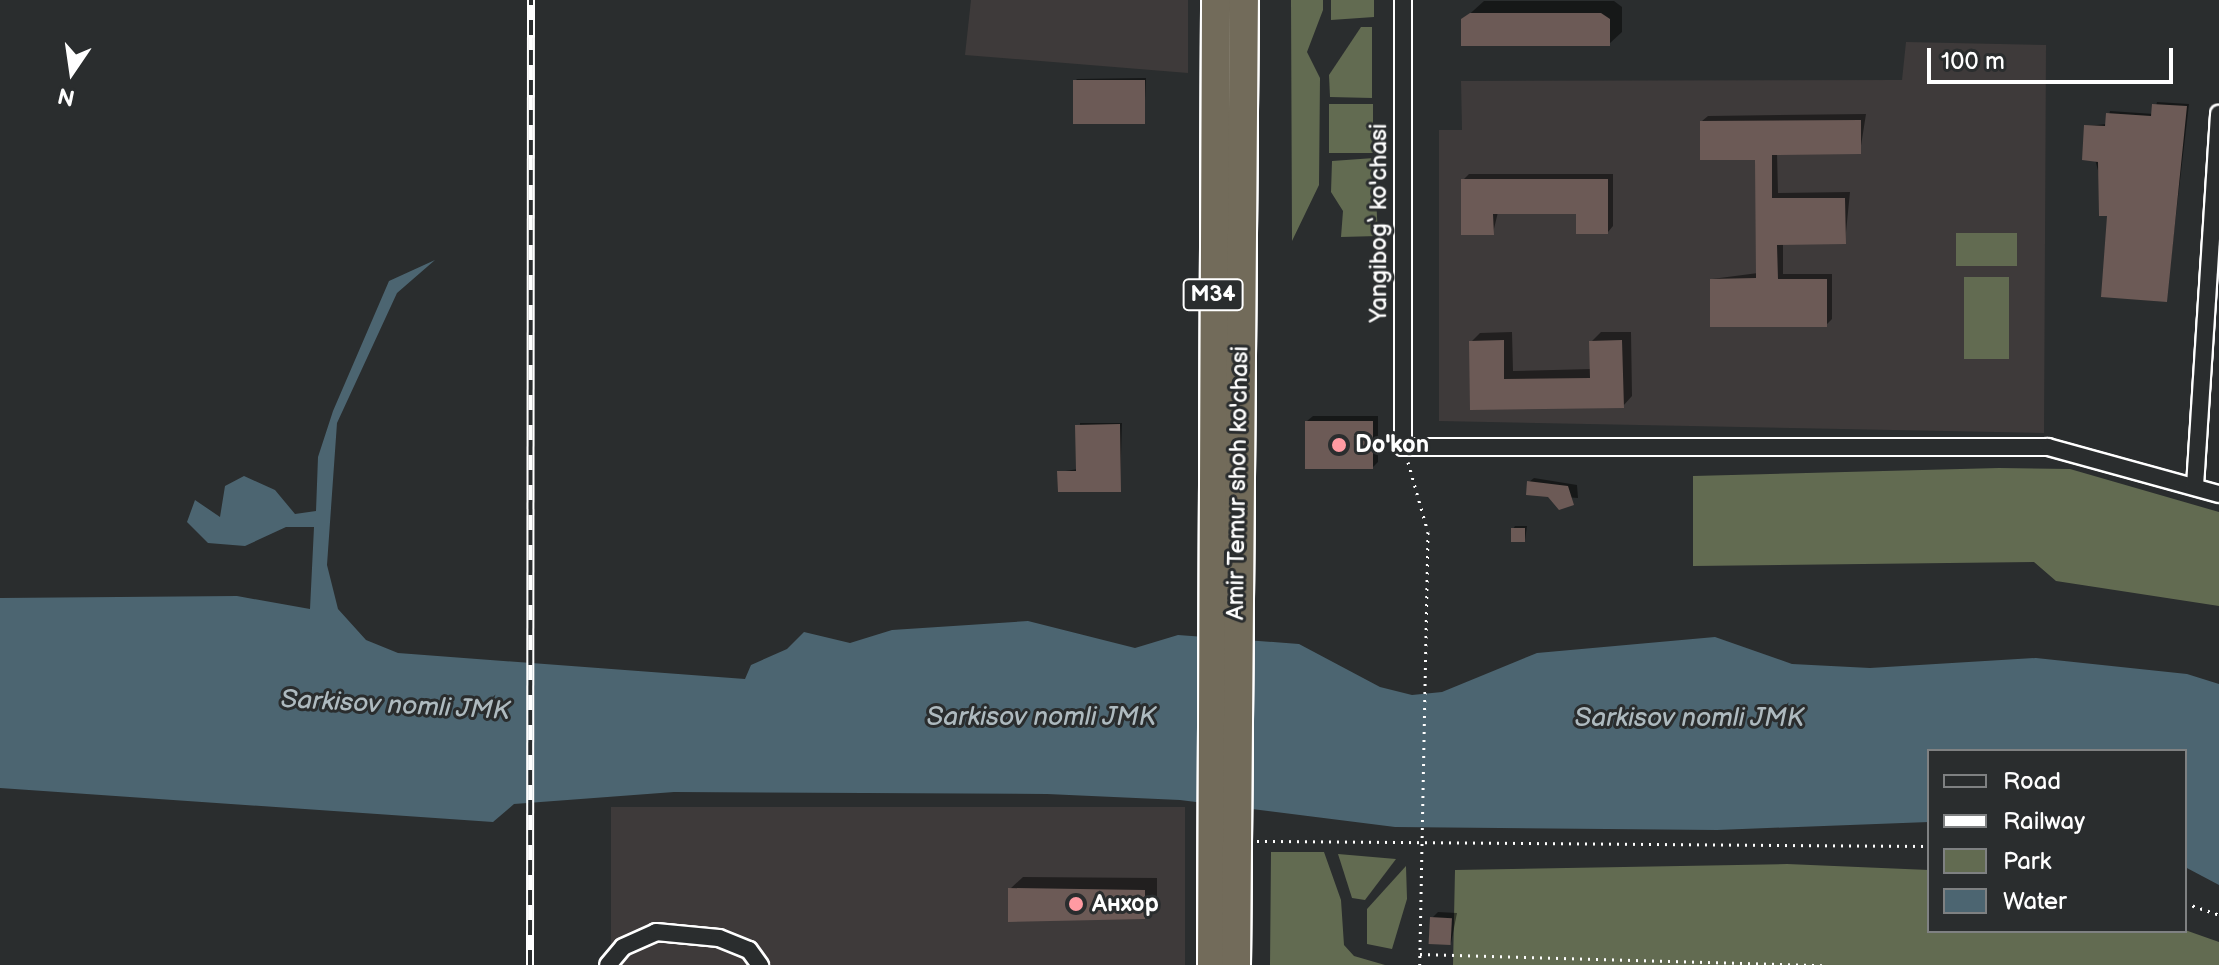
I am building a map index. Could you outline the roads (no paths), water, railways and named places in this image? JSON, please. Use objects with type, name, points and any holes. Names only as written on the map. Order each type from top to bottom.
[{"type":"highway","name":"Amir Temur shoh ko'chasi","points":[[1216,0],[1224,589],[1236,965]]},
{"type":"highway","name":"Amir Temur shoh ko'chasi","points":[[1224,589],[1244,0]]},
{"type":"highway","name":"Amir Temur shoh ko'chasi","points":[[1212,965],[1233,868]]},
{"type":"street","name":"Yangibog‘ ko'chasi","points":[[1403,0],[1403,447],[2048,447],[2195,486]]},
{"type":"street","points":[[2219,114],[2195,486],[2219,494]]},
{"type":"street","points":[[608,965],[623,947],[656,932],[719,938],[749,950],[760,965]]},
{"type":"water","name":"Sarkisov nomli JMK","points":[[435,260],[397,293],[337,423],[327,565],[338,609],[366,640],[398,653],[745,679],[751,665],[787,649],[804,632],[850,643],[892,630],[1028,621],[1135,648],[1178,635],[1299,644],[1380,687],[1412,695],[1442,692],[1537,653],[1715,637],[1792,664],[1870,668],[2036,658],[2187,674],[2219,684],[2219,885],[2187,868],[2187,749],[1927,749],[1927,822],[1717,830],[1395,827],[1180,800],[1047,794],[674,792],[514,804],[493,822],[0,788],[0,598],[237,596],[310,609],[314,527],[286,527],[245,546],[208,543],[187,522],[195,500],[220,517],[225,486],[244,476],[275,490],[295,514],[316,511],[318,457],[333,411],[389,281]]},
{"type":"railway","points":[[530,965],[531,0]]},
{"type":"place","name":"Do'kon","points":[[1339,445]]},
{"type":"place","name":"Анхор","points":[[1076,904]]}]
